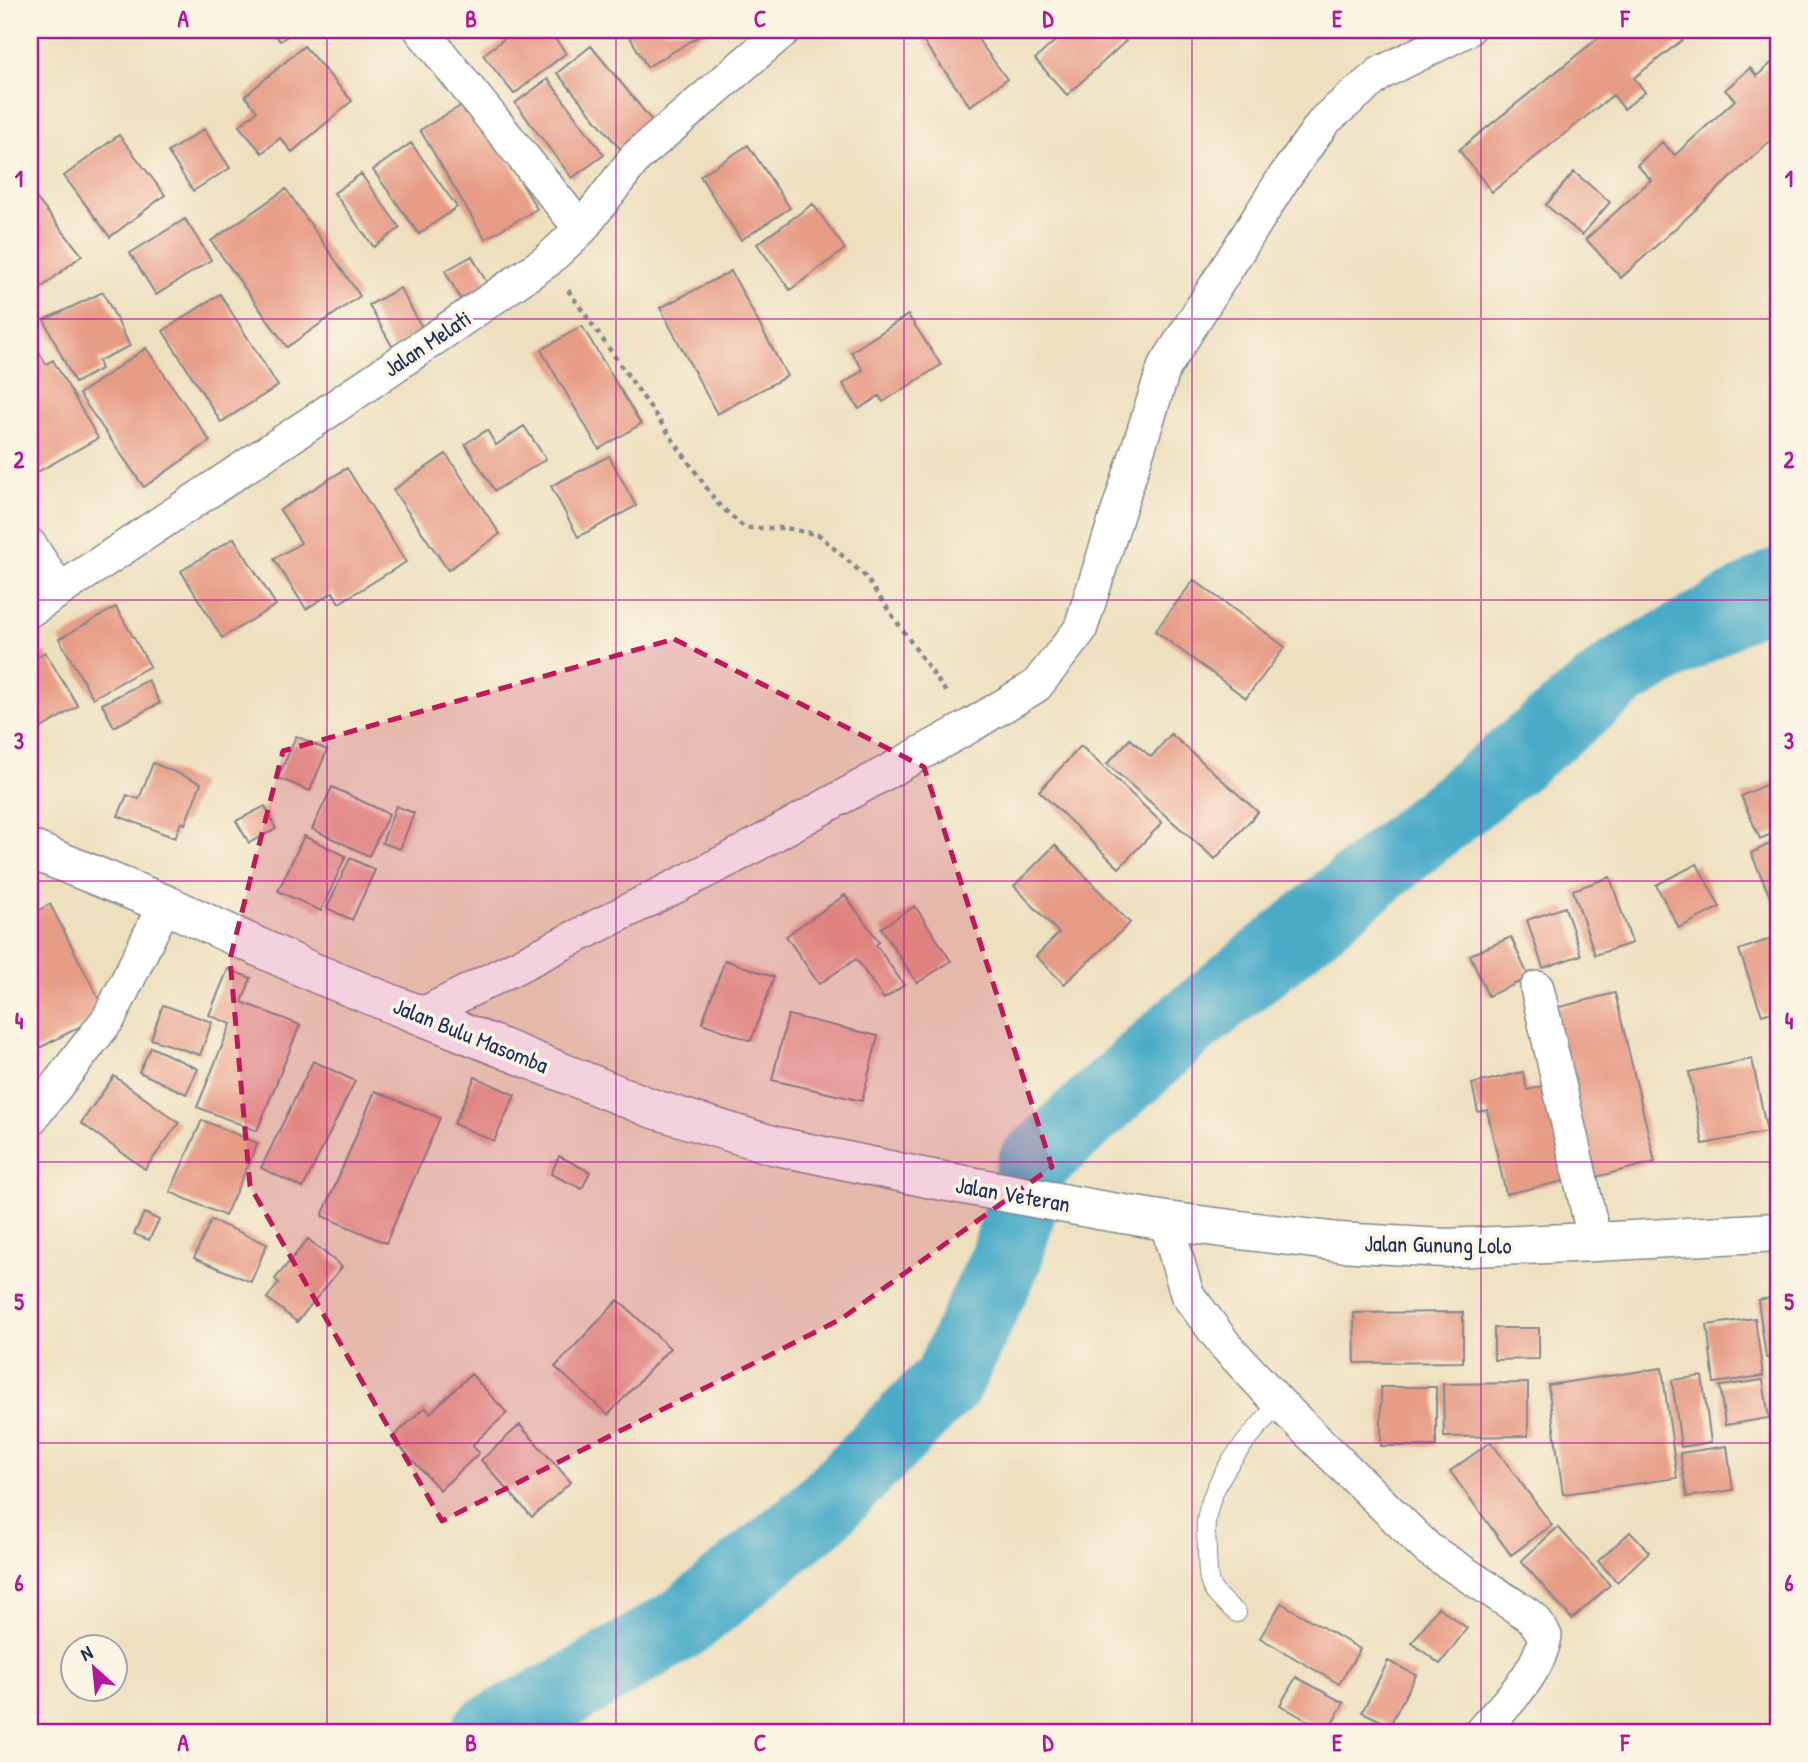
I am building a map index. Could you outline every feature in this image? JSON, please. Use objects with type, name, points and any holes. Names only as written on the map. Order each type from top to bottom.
[{"type":"street","points":[[421,30],[581,229]]},
{"type":"street","name":"Jalan Melati","points":[[30,610],[548,261],[581,229],[636,157],[784,30]]},
{"type":"street","points":[[421,1015],[732,858],[970,726],[1036,686],[1080,630],[1164,368],[1283,179],[1325,120],[1381,73],[1467,30]]},
{"type":"street","points":[[30,545],[59,590]]},
{"type":"street","name":"Jalan Bulu Masomba","points":[[30,849],[165,904],[314,973],[651,1108],[772,1145],[927,1178]]},
{"type":"street","points":[[30,1120],[109,1018],[165,904]]},
{"type":"street","points":[[1536,988],[1594,1242]]},
{"type":"street","name":"Jalan Veteran","points":[[927,1178],[1099,1210]]},
{"type":"street","name":"Jalan Gunung Lolo","points":[[1099,1210],[1339,1242],[1444,1248],[1778,1232]]},
{"type":"street","points":[[1166,1221],[1187,1294],[1226,1346],[1279,1403],[1428,1549],[1534,1618],[1545,1636],[1542,1655],[1521,1686],[1481,1732]]},
{"type":"lane","points":[[1237,1613],[1217,1597],[1208,1582],[1206,1522],[1216,1488],[1231,1459],[1279,1403]]},
{"type":"path","points":[[548,261],[718,505],[745,528],[786,528],[819,535],[864,575],[970,726]]},
{"type":"highlighted area","points":[[674,639],[924,767],[1052,1167],[841,1319],[442,1521],[250,1186],[230,959],[283,751]]},
{"type":"building","points":[[271,30],[296,30],[280,41]]},
{"type":"building","points":[[516,30],[548,30],[566,53],[514,94],[483,55]]},
{"type":"building","points":[[626,30],[710,30],[647,67]]},
{"type":"building","points":[[915,30],[971,30],[1007,79],[970,106]]},
{"type":"building","points":[[1043,30],[1116,30],[1126,41],[1067,95],[1035,59],[1054,42]]},
{"type":"building","points":[[1608,30],[1695,30],[1634,78],[1645,92],[1624,109],[1613,95],[1492,192],[1459,150]]},
{"type":"building","points":[[304,46],[352,101],[292,152],[280,138],[262,153],[239,126],[257,111],[245,96]]},
{"type":"building","points":[[591,46],[654,123],[621,150],[557,73]]},
{"type":"building","points":[[1778,57],[1778,134],[1621,278],[1586,239],[1651,180],[1637,165],[1662,142],[1675,155],[1735,100],[1725,90],[1750,68],[1757,76]]},
{"type":"building","points":[[548,79],[604,155],[572,178],[515,103]]},
{"type":"building","points":[[472,99],[537,209],[485,239],[420,130]]},
{"type":"building","points":[[204,129],[230,168],[193,191],[168,152]]},
{"type":"building","points":[[119,135],[165,195],[110,237],[64,176]]},
{"type":"building","points":[[411,143],[457,207],[419,234],[373,170]]},
{"type":"building","points":[[748,145],[790,208],[741,240],[700,176]]},
{"type":"building","points":[[1574,172],[1610,202],[1582,235],[1546,205]]},
{"type":"building","points":[[361,174],[400,228],[374,247],[334,193]]},
{"type":"building","points":[[286,189],[360,296],[287,347],[211,241]]},
{"type":"building","points":[[37,199],[82,255],[30,297],[30,205]]},
{"type":"building","points":[[813,204],[845,249],[790,290],[757,244]]},
{"type":"building","points":[[185,219],[211,260],[156,295],[130,253]]},
{"type":"building","points":[[472,256],[493,294],[466,309],[445,271]]},
{"type":"building","points":[[731,271],[787,376],[717,414],[660,308]]},
{"type":"building","points":[[400,288],[424,331],[393,348],[369,305]]},
{"type":"building","points":[[103,292],[130,346],[98,361],[101,369],[75,383],[44,320]]},
{"type":"building","points":[[220,294],[278,386],[221,422],[163,331]]},
{"type":"building","points":[[908,315],[941,365],[883,402],[879,396],[859,409],[843,384],[863,370],[851,352]]},
{"type":"building","points":[[582,326],[641,424],[599,449],[541,350]]},
{"type":"building","points":[[34,343],[46,364],[53,360],[98,438],[32,475],[30,346]]},
{"type":"building","points":[[146,348],[210,441],[144,487],[79,394]]},
{"type":"building","points":[[524,426],[546,459],[495,491],[465,444],[487,430],[496,445]]},
{"type":"building","points":[[446,454],[500,534],[448,570],[393,490]]},
{"type":"building","points":[[609,456],[636,506],[578,537],[551,486]]},
{"type":"building","points":[[347,468],[406,562],[339,603],[333,592],[306,609],[274,559],[301,543],[280,510]]},
{"type":"building","points":[[234,538],[276,605],[222,638],[181,571]]},
{"type":"building","points":[[1194,580],[1285,647],[1246,698],[1155,631]]},
{"type":"building","points":[[116,607],[150,666],[93,698],[59,639]]},
{"type":"building","points":[[45,652],[78,706],[30,735],[30,661]]},
{"type":"building","points":[[148,680],[160,703],[114,727],[102,704]]},
{"type":"building","points":[[1171,734],[1258,812],[1215,859],[1107,764],[1130,739],[1151,757]]},
{"type":"building","points":[[296,736],[327,750],[310,791],[278,778]]},
{"type":"building","points":[[1081,746],[1162,823],[1119,868],[1039,791]]},
{"type":"building","points":[[153,763],[201,783],[185,824],[181,822],[175,838],[118,816],[127,795],[139,799]]},
{"type":"building","points":[[1778,779],[1778,831],[1760,839],[1741,796]]},
{"type":"building","points":[[332,787],[389,814],[369,856],[312,829]]},
{"type":"building","points":[[265,806],[276,829],[249,843],[236,821]]},
{"type":"building","points":[[396,806],[414,813],[400,849],[382,843]]},
{"type":"building","points":[[304,836],[346,856],[321,911],[278,891]]},
{"type":"building","points":[[1778,840],[1778,915],[1751,853]]},
{"type":"building","points":[[1055,845],[1130,923],[1064,984],[1036,956],[1059,933],[1014,886]]},
{"type":"building","points":[[350,858],[375,870],[352,920],[327,908]]},
{"type":"building","points":[[1697,864],[1720,907],[1679,928],[1656,885]]},
{"type":"building","points":[[1610,877],[1632,943],[1595,955],[1573,890]]},
{"type":"building","points":[[845,895],[879,942],[876,945],[904,985],[884,999],[856,959],[819,984],[786,936]]},
{"type":"building","points":[[50,904],[106,1013],[30,1053],[30,915]]},
{"type":"building","points":[[915,906],[951,961],[917,983],[881,928]]},
{"type":"building","points":[[1565,907],[1581,955],[1543,968],[1527,920]]},
{"type":"building","points":[[1778,936],[1778,1010],[1762,1015],[1739,950]]},
{"type":"building","points":[[1511,937],[1529,978],[1488,996],[1470,955]]},
{"type":"building","points":[[725,960],[774,977],[751,1041],[702,1023]]},
{"type":"building","points":[[228,969],[251,978],[242,1002],[300,1025],[257,1131],[197,1107],[231,1024],[209,1015]]},
{"type":"building","points":[[1615,993],[1655,1162],[1592,1178],[1552,1009]]},
{"type":"building","points":[[163,1005],[212,1022],[200,1055],[151,1039]]},
{"type":"building","points":[[788,1015],[878,1036],[862,1101],[772,1080]]},
{"type":"building","points":[[151,1047],[198,1069],[186,1094],[139,1072]]},
{"type":"building","points":[[1752,1059],[1767,1132],[1703,1144],[1689,1072]]},
{"type":"building","points":[[313,1061],[355,1081],[303,1188],[261,1168]]},
{"type":"building","points":[[1523,1072],[1527,1090],[1549,1085],[1569,1180],[1506,1194],[1487,1110],[1478,1112],[1472,1084]]},
{"type":"building","points":[[114,1076],[179,1123],[145,1169],[81,1123]]},
{"type":"building","points":[[475,1077],[515,1095],[494,1141],[454,1124]]},
{"type":"building","points":[[375,1091],[440,1118],[386,1243],[322,1216]]},
{"type":"building","points":[[202,1120],[258,1143],[225,1216],[170,1192]]},
{"type":"building","points":[[559,1156],[590,1172],[582,1189],[551,1174]]},
{"type":"building","points":[[144,1213],[159,1220],[149,1240],[134,1234]]},
{"type":"building","points":[[211,1220],[267,1244],[251,1282],[194,1258]]},
{"type":"building","points":[[308,1239],[342,1267],[297,1322],[267,1298],[279,1283],[275,1279]]},
{"type":"building","points":[[1778,1297],[1778,1357],[1766,1358],[1758,1300]]},
{"type":"building","points":[[618,1300],[670,1348],[608,1415],[555,1367]]},
{"type":"building","points":[[1463,1312],[1463,1362],[1355,1363],[1354,1313]]},
{"type":"building","points":[[1755,1318],[1763,1376],[1714,1383],[1707,1325]]},
{"type":"building","points":[[1494,1328],[1539,1328],[1539,1359],[1494,1360]]},
{"type":"building","points":[[1662,1368],[1677,1478],[1563,1494],[1548,1385]]},
{"type":"building","points":[[471,1374],[507,1413],[472,1445],[479,1453],[440,1490],[392,1438],[425,1407],[430,1413]]},
{"type":"building","points":[[1702,1376],[1711,1442],[1681,1447],[1672,1380]]},
{"type":"building","points":[[1763,1380],[1769,1418],[1725,1425],[1720,1386]]},
{"type":"building","points":[[1528,1383],[1528,1436],[1444,1437],[1443,1384]]},
{"type":"building","points":[[1381,1387],[1436,1387],[1436,1446],[1381,1446]]},
{"type":"building","points":[[520,1425],[571,1482],[532,1517],[481,1460]]},
{"type":"building","points":[[1491,1442],[1552,1525],[1511,1555],[1450,1471]]},
{"type":"building","points":[[1727,1446],[1733,1490],[1687,1497],[1680,1453]]},
{"type":"building","points":[[1558,1527],[1610,1585],[1572,1619],[1521,1561]]},
{"type":"building","points":[[1630,1532],[1649,1552],[1617,1582],[1598,1561]]},
{"type":"building","points":[[1281,1603],[1360,1649],[1339,1684],[1260,1638]]},
{"type":"building","points":[[1438,1607],[1467,1628],[1440,1664],[1412,1643]]},
{"type":"building","points":[[1388,1661],[1416,1675],[1390,1725],[1362,1712]]},
{"type":"building","points":[[1296,1677],[1344,1703],[1327,1732],[1280,1705]]},
{"type":"waterway","points":[[487,1732],[572,1689],[686,1621],[816,1515],[948,1381],[1006,1259],[1033,1164],[1181,1029],[1622,672],[1778,584]]}]
